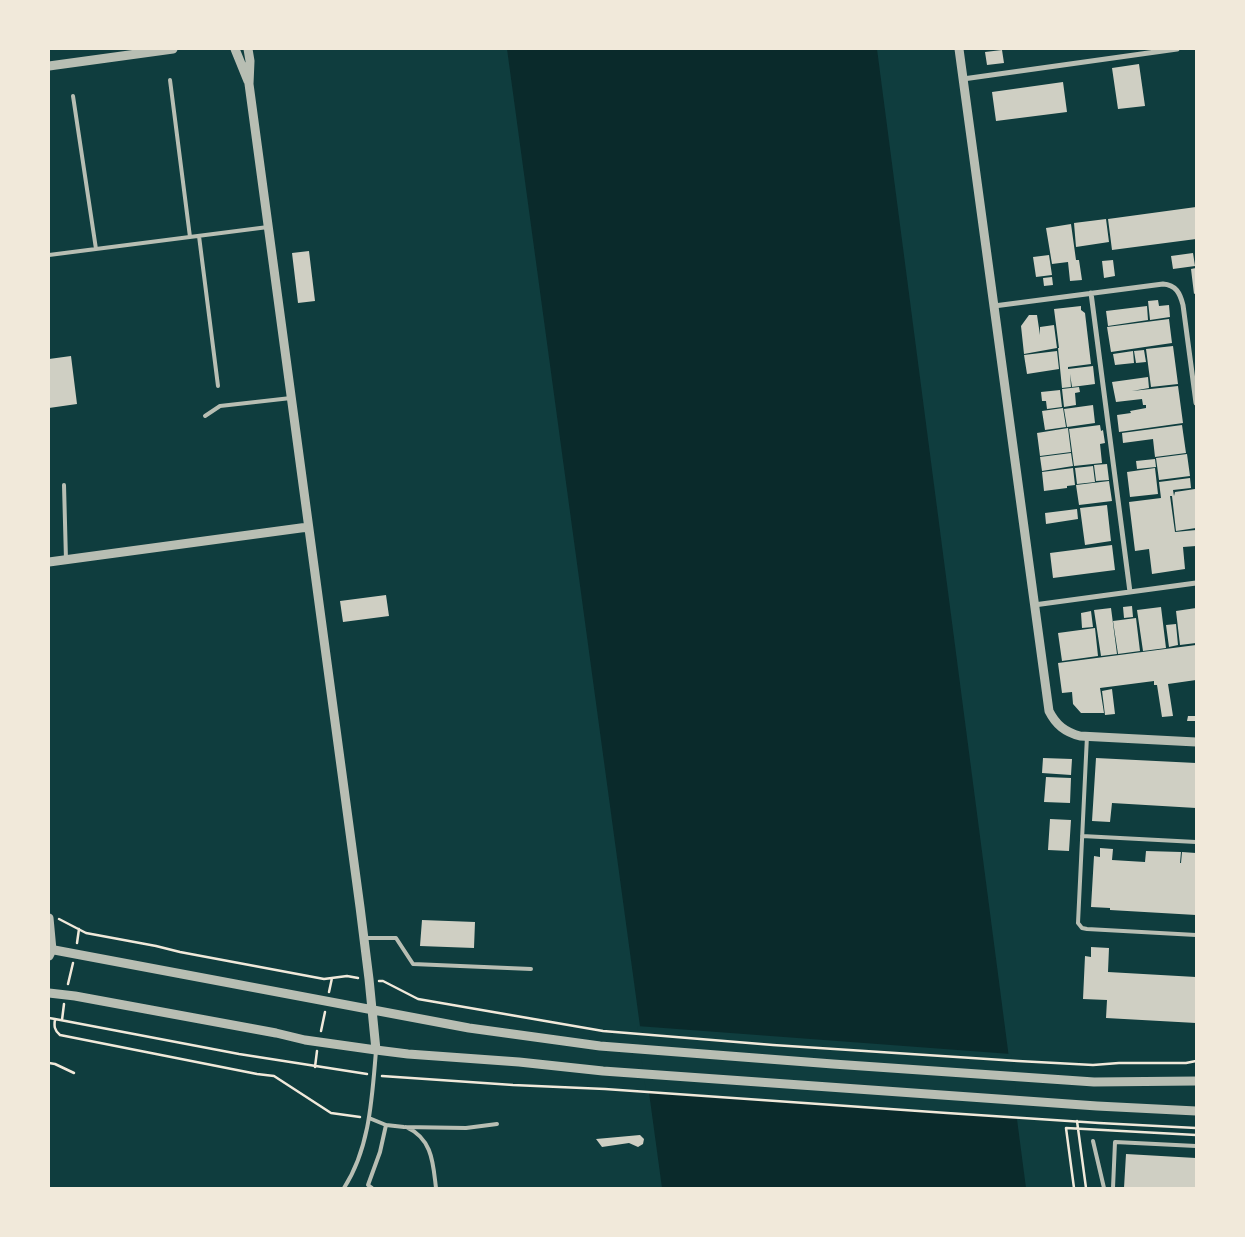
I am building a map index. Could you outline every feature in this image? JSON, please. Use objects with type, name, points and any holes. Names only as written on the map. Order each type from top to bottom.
[{"type":"street","points":[[49,66],[173,49]]},
{"type":"street","points":[[235,49],[249,84]]},
{"type":"street","points":[[248,49],[250,61],[249,84],[364,938],[376,1050]]},
{"type":"street","points":[[959,49],[1049,711],[1054,721],[1062,729],[1073,734],[1196,742]]},
{"type":"street","points":[[963,79],[1177,49]]},
{"type":"street","points":[[994,306],[1163,284],[1174,286],[1178,290],[1183,305],[1196,403]]},
{"type":"street","points":[[1091,293],[1130,592]]},
{"type":"street","points":[[49,562],[308,526]]},
{"type":"street","points":[[1034,605],[1196,583]]},
{"type":"street","points":[[49,918],[50,952],[75,954],[484,1030],[600,1046],[1094,1082],[1196,1081]]},
{"type":"street","points":[[49,993],[276,1033],[305,1040],[376,1050],[603,1071],[1097,1106],[1196,1111]]},
{"type":"lane","points":[[170,80],[190,237]]},
{"type":"lane","points":[[73,96],[96,249]]},
{"type":"lane","points":[[49,255],[268,227]]},
{"type":"lane","points":[[199,236],[218,386]]},
{"type":"lane","points":[[205,416],[220,406],[291,398]]},
{"type":"lane","points":[[64,485],[66,560]]},
{"type":"lane","points":[[1087,736],[1078,923],[1082,928],[1196,935]]},
{"type":"lane","points":[[1082,836],[1196,842]]},
{"type":"lane","points":[[364,938],[396,938],[413,964],[531,969]]},
{"type":"lane","points":[[344,1188],[354,1171],[366,1134],[376,1050]]},
{"type":"lane","points":[[369,1118],[386,1125],[404,1126],[466,1128],[497,1124]]},
{"type":"lane","points":[[372,1188],[368,1185],[380,1152],[386,1125]]},
{"type":"lane","points":[[404,1126],[414,1131],[427,1146],[432,1160],[436,1188]]},
{"type":"lane","points":[[1093,1141],[1104,1188]]},
{"type":"lane","points":[[1113,1188],[1115,1142],[1196,1146]]},
{"type":"path","points":[[61,920],[86,933],[180,952],[324,979],[347,976]]},
{"type":"path","points":[[62,1020],[79,929]]},
{"type":"path","points":[[315,1067],[332,978]]},
{"type":"path","points":[[383,981],[418,999],[603,1031],[1008,1061],[1093,1065],[1186,1063],[1196,1061]]},
{"type":"path","points":[[49,1018],[239,1054],[374,1075],[1196,1128]]},
{"type":"path","points":[[55,1019],[54,1028],[60,1035],[274,1076],[331,1114],[369,1118]]},
{"type":"path","points":[[49,1063],[74,1073]]},
{"type":"path","points":[[1077,1121],[1086,1188]]},
{"type":"water","points":[[507,49],[877,49],[1026,1188],[662,1188]]},
{"type":"pier","points":[[637,1026],[1011,1054],[1020,1119],[646,1092]]},
{"type":"building","points":[[1002,50],[1004,63],[987,65],[985,52]]},
{"type":"building","points":[[1139,64],[1145,106],[1118,109],[1112,68]]},
{"type":"building","points":[[1063,82],[1067,112],[996,121],[992,92]]},
{"type":"building","points":[[1196,207],[1196,239],[1112,250],[1108,219]]},
{"type":"building","points":[[1106,219],[1109,242],[1076,247],[1074,223]]},
{"type":"building","points":[[1071,224],[1076,260],[1079,260],[1082,280],[1070,281],[1068,262],[1052,264],[1046,228]]},
{"type":"building","points":[[309,251],[315,301],[298,303],[292,253]]},
{"type":"building","points":[[1193,253],[1195,266],[1173,269],[1171,256]]},
{"type":"building","points":[[1049,255],[1052,275],[1036,277],[1033,257]]},
{"type":"building","points":[[1113,260],[1115,276],[1104,278],[1102,261]]},
{"type":"building","points":[[1196,268],[1196,293],[1194,294],[1191,269]]},
{"type":"building","points":[[1052,277],[1053,285],[1044,286],[1043,278]]},
{"type":"building","points":[[1158,300],[1159,306],[1169,305],[1170,317],[1150,320],[1148,301]]},
{"type":"building","points":[[1081,306],[1081,310],[1085,313],[1091,364],[1068,367],[1068,369],[1093,366],[1095,384],[1072,387],[1070,374],[1071,387],[1062,388],[1054,309]]},
{"type":"building","points":[[1147,306],[1148,320],[1108,326],[1106,311]]},
{"type":"building","points":[[1029,315],[1037,315],[1040,335],[1040,327],[1054,325],[1057,348],[1024,354],[1021,326]]},
{"type":"building","points":[[1169,319],[1172,343],[1111,352],[1107,327]]},
{"type":"building","points":[[1173,346],[1178,384],[1151,387],[1146,349]]},
{"type":"building","points":[[1144,350],[1146,362],[1136,363],[1134,351]]},
{"type":"building","points":[[1057,351],[1059,369],[1027,374],[1024,355]]},
{"type":"building","points":[[1133,351],[1134,363],[1115,365],[1113,354]]},
{"type":"building","points":[[71,356],[77,404],[49,408],[49,359]]},
{"type":"building","points":[[1148,377],[1149,388],[1132,391],[1178,386],[1183,423],[1119,432],[1117,415],[1146,408],[1146,405],[1143,405],[1142,399],[1116,402],[1112,382]]},
{"type":"building","points":[[1079,387],[1080,392],[1075,393],[1076,405],[1064,407],[1062,389]]},
{"type":"building","points":[[1060,390],[1062,407],[1047,409],[1046,401],[1042,401],[1041,392]]},
{"type":"building","points":[[1093,405],[1095,423],[1067,427],[1064,409]]},
{"type":"building","points":[[1063,408],[1066,427],[1045,430],[1042,411]]},
{"type":"building","points":[[1100,425],[1101,431],[1103,430],[1105,443],[1100,444],[1102,463],[1074,466],[1069,429]]},
{"type":"building","points":[[1182,425],[1186,453],[1155,457],[1153,439],[1123,443],[1122,433]]},
{"type":"building","points":[[1068,428],[1071,452],[1040,456],[1037,433]]},
{"type":"building","points":[[1071,453],[1073,466],[1042,471],[1040,457]]},
{"type":"building","points":[[1187,454],[1190,476],[1159,480],[1156,458]]},
{"type":"building","points":[[1155,459],[1156,467],[1137,469],[1136,461]]},
{"type":"building","points":[[1107,464],[1109,480],[1096,481],[1094,465]]},
{"type":"building","points":[[1093,466],[1095,482],[1077,484],[1075,468]]},
{"type":"building","points":[[1073,468],[1075,485],[1044,491],[1042,472]]},
{"type":"building","points":[[1155,468],[1158,494],[1130,497],[1127,472]]},
{"type":"building","points":[[1190,478],[1191,488],[1173,490],[1174,496],[1175,492],[1195,489],[1196,528],[1176,531],[1172,496],[1170,496],[1175,532],[1196,530],[1196,546],[1183,547],[1185,569],[1152,574],[1149,549],[1135,551],[1129,502],[1161,498],[1159,482]]},
{"type":"building","points":[[1109,481],[1112,501],[1079,505],[1076,485]]},
{"type":"building","points":[[1107,505],[1111,541],[1085,545],[1080,508]]},
{"type":"building","points":[[1077,509],[1078,519],[1046,524],[1045,513]]},
{"type":"building","points":[[1112,545],[1115,570],[1053,578],[1050,553]]},
{"type":"building","points":[[386,595],[389,616],[343,622],[340,601]]},
{"type":"building","points":[[1132,606],[1133,617],[1124,618],[1123,607]]},
{"type":"building","points":[[1161,607],[1166,648],[1143,651],[1137,610]]},
{"type":"building","points":[[1111,608],[1117,654],[1101,656],[1094,610]]},
{"type":"building","points":[[1196,608],[1196,643],[1180,645],[1176,611]]},
{"type":"building","points":[[1091,611],[1093,627],[1082,628],[1081,613]]},
{"type":"building","points":[[1136,618],[1140,651],[1118,654],[1113,621]]},
{"type":"building","points":[[1176,624],[1178,645],[1169,647],[1166,625]]},
{"type":"building","points":[[1095,628],[1098,656],[1062,661],[1058,633]]},
{"type":"building","points":[[1196,645],[1196,680],[1168,684],[1173,716],[1162,717],[1157,685],[1154,685],[1154,681],[1100,688],[1104,713],[1081,713],[1073,704],[1072,692],[1062,693],[1058,663]]},
{"type":"building","points":[[1112,689],[1115,714],[1105,715],[1102,691]]},
{"type":"building","points":[[1188,716],[1196,716],[1196,721],[1187,721]]},
{"type":"building","points":[[1043,758],[1072,759],[1071,775],[1042,773]]},
{"type":"building","points":[[1096,758],[1196,763],[1196,808],[1112,803],[1110,822],[1092,821]]},
{"type":"building","points":[[1046,777],[1071,778],[1070,803],[1044,802]]},
{"type":"building","points":[[1050,819],[1071,820],[1069,851],[1048,850]]},
{"type":"building","points":[[1100,848],[1113,849],[1112,860],[1145,862],[1146,851],[1181,852],[1180,863],[1182,852],[1196,853],[1196,915],[1110,910],[1110,908],[1091,907],[1094,856],[1100,857]]},
{"type":"building","points":[[422,920],[475,922],[474,948],[420,946]]},
{"type":"building","points":[[1091,947],[1109,948],[1108,972],[1196,977],[1196,1023],[1106,1018],[1107,1000],[1083,999],[1085,956],[1091,957]]},
{"type":"building","points":[[640,1135],[644,1139],[643,1144],[638,1147],[629,1143],[602,1147],[596,1139]]},
{"type":"building","points":[[1126,1154],[1196,1158],[1196,1188],[1124,1188]]}]
